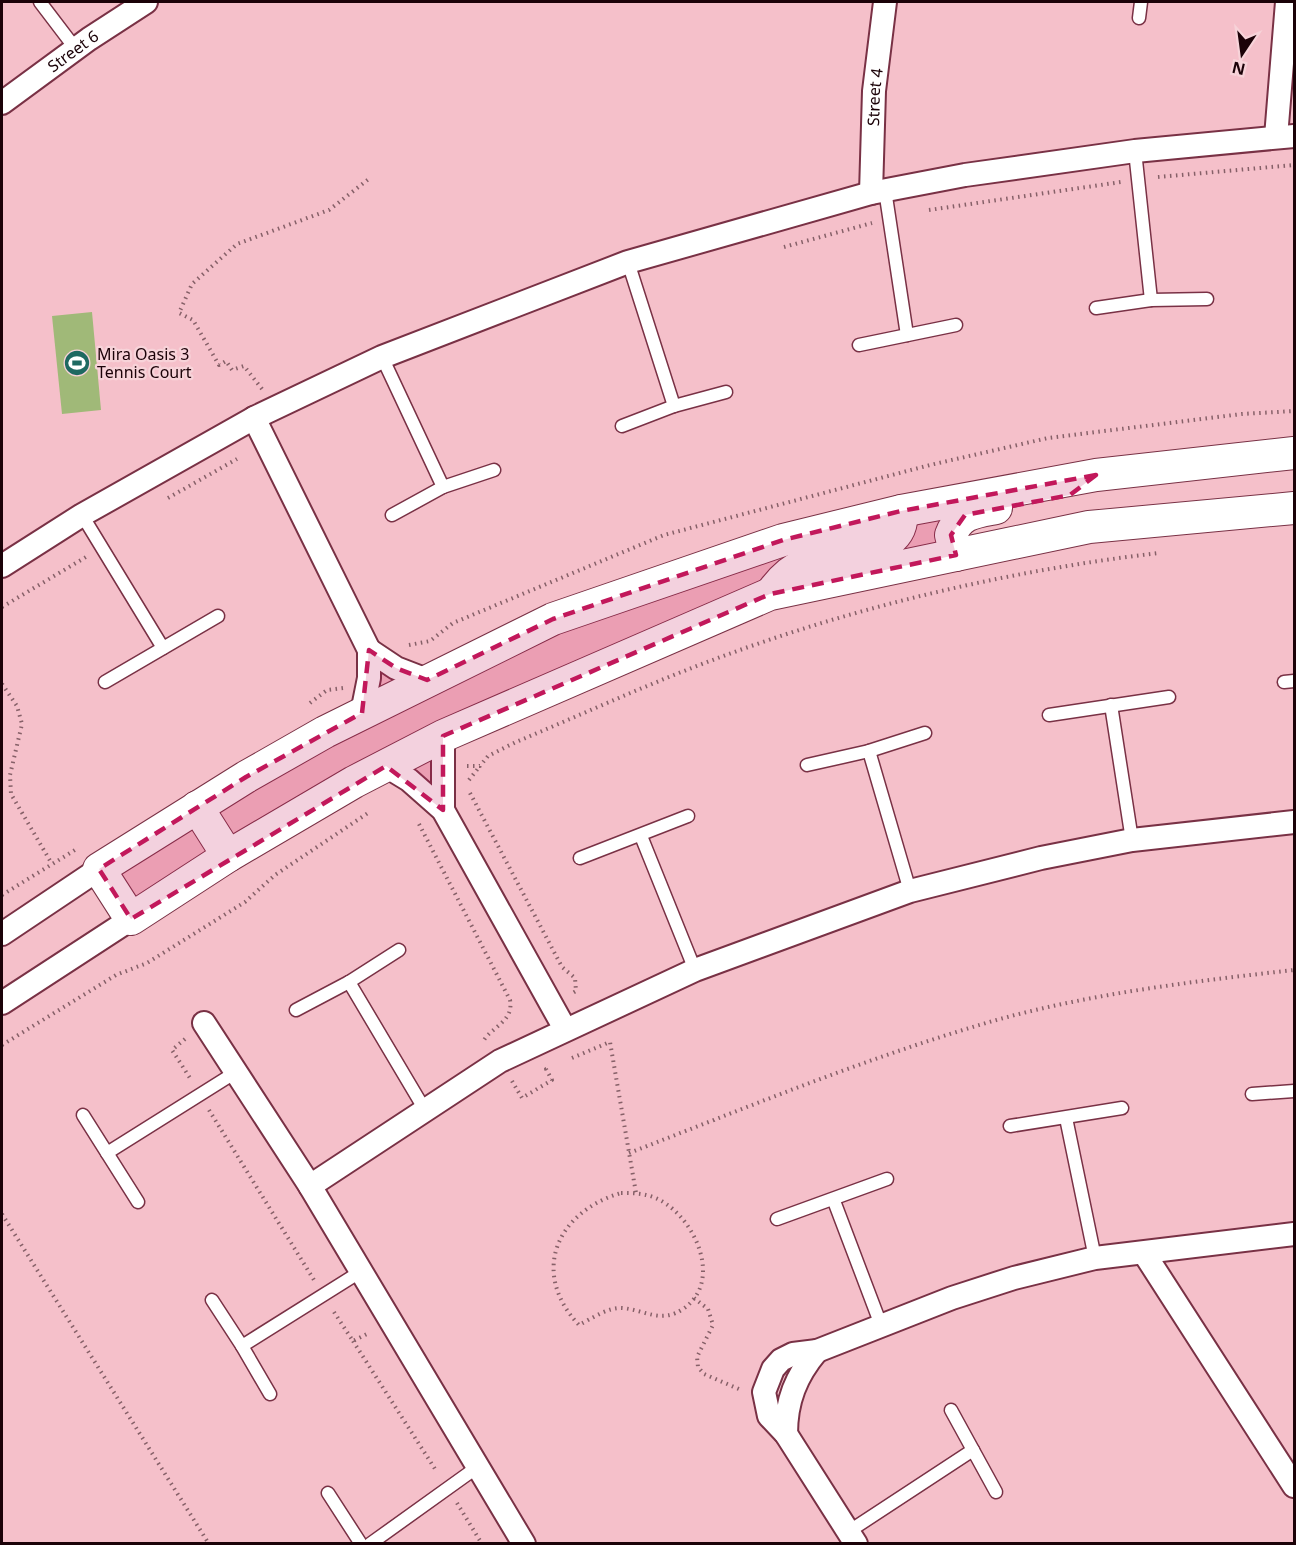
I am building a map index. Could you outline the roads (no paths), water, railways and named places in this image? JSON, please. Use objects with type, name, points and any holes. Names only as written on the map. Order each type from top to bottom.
[{"type":"street","name":"Street 6","points":[[2,103],[75,48],[146,2]]},
{"type":"street","name":"Street 4","points":[[878,191],[874,91],[885,2]]},
{"type":"street","points":[[2,566],[82,515],[254,418],[382,357],[628,262],[878,191],[964,175],[1135,151],[1285,137],[1287,2]]},
{"type":"street","points":[[254,418],[369,650],[369,678],[362,713]]},
{"type":"street","points":[[2,934],[99,869],[286,754],[427,680],[553,619],[783,540],[900,511],[1096,475],[1294,453]]},
{"type":"street","points":[[956,555],[951,535],[954,525],[965,515],[1070,495],[1096,475]]},
{"type":"street","points":[[2,1003],[228,856],[386,766],[442,751],[770,594],[1089,527],[1294,507]]},
{"type":"street","points":[[770,594],[786,576],[805,564],[886,544],[899,532],[902,522],[900,511]]},
{"type":"street","points":[[369,650],[396,669],[427,680]]},
{"type":"street","points":[[442,751],[443,810]]},
{"type":"street","points":[[386,766],[409,780],[443,810],[565,1029]]},
{"type":"street","points":[[197,807],[228,856]]},
{"type":"street","points":[[310,1186],[500,1061],[695,970],[910,891],[1041,858],[1132,840],[1294,822]]},
{"type":"street","points":[[99,869],[131,919]]},
{"type":"street","points":[[204,1023],[310,1186],[389,1323],[524,1544]]},
{"type":"street","points":[[852,1538],[786,1434],[769,1416],[764,1392],[767,1380],[781,1360],[799,1352],[817,1351],[881,1325],[1014,1278],[1095,1258],[1294,1234]]},
{"type":"street","points":[[1144,1253],[1294,1486]]},
{"type":"lane","points":[[40,2],[75,48]]},
{"type":"lane","points":[[1139,18],[1141,2]]},
{"type":"lane","points":[[1135,151],[1151,300]]},
{"type":"lane","points":[[878,191],[889,219],[907,335]]},
{"type":"lane","points":[[628,262],[674,406]]},
{"type":"lane","points":[[1096,308],[1151,300],[1207,299]]},
{"type":"lane","points":[[859,345],[956,325]]},
{"type":"lane","points":[[382,357],[443,487]]},
{"type":"lane","points":[[622,426],[674,406],[726,392]]},
{"type":"lane","points":[[392,515],[443,487],[494,470]]},
{"type":"lane","points":[[82,515],[163,648]]},
{"type":"lane","points":[[105,682],[218,616]]},
{"type":"lane","points":[[1049,715],[1169,697]]},
{"type":"lane","points":[[1111,705],[1132,840]]},
{"type":"lane","points":[[807,765],[869,751],[925,733]]},
{"type":"lane","points":[[869,751],[910,891]]},
{"type":"lane","points":[[580,858],[688,816]]},
{"type":"lane","points":[[641,836],[695,970]]},
{"type":"lane","points":[[296,1010],[349,982],[399,950]]},
{"type":"lane","points":[[349,982],[425,1110]]},
{"type":"lane","points":[[106,1153],[236,1072]]},
{"type":"lane","points":[[1252,1094],[1294,1091]]},
{"type":"lane","points":[[1010,1126],[1122,1108]]},
{"type":"lane","points":[[83,1115],[138,1202]]},
{"type":"lane","points":[[1066,1118],[1095,1258]]},
{"type":"lane","points":[[777,1219],[834,1201],[887,1179]]},
{"type":"lane","points":[[834,1201],[881,1325]]},
{"type":"lane","points":[[242,1346],[360,1272]]},
{"type":"lane","points":[[212,1300],[270,1394]]},
{"type":"lane","points":[[951,1410],[996,1492]]},
{"type":"lane","points":[[852,1538],[973,1450]]},
{"type":"lane","points":[[370,1544],[477,1468]]},
{"type":"lane","points":[[328,1493],[361,1544]]},
{"type":"place","name":"Mira Oasis 3 Tennis Court","points":[[77,363]]}]
